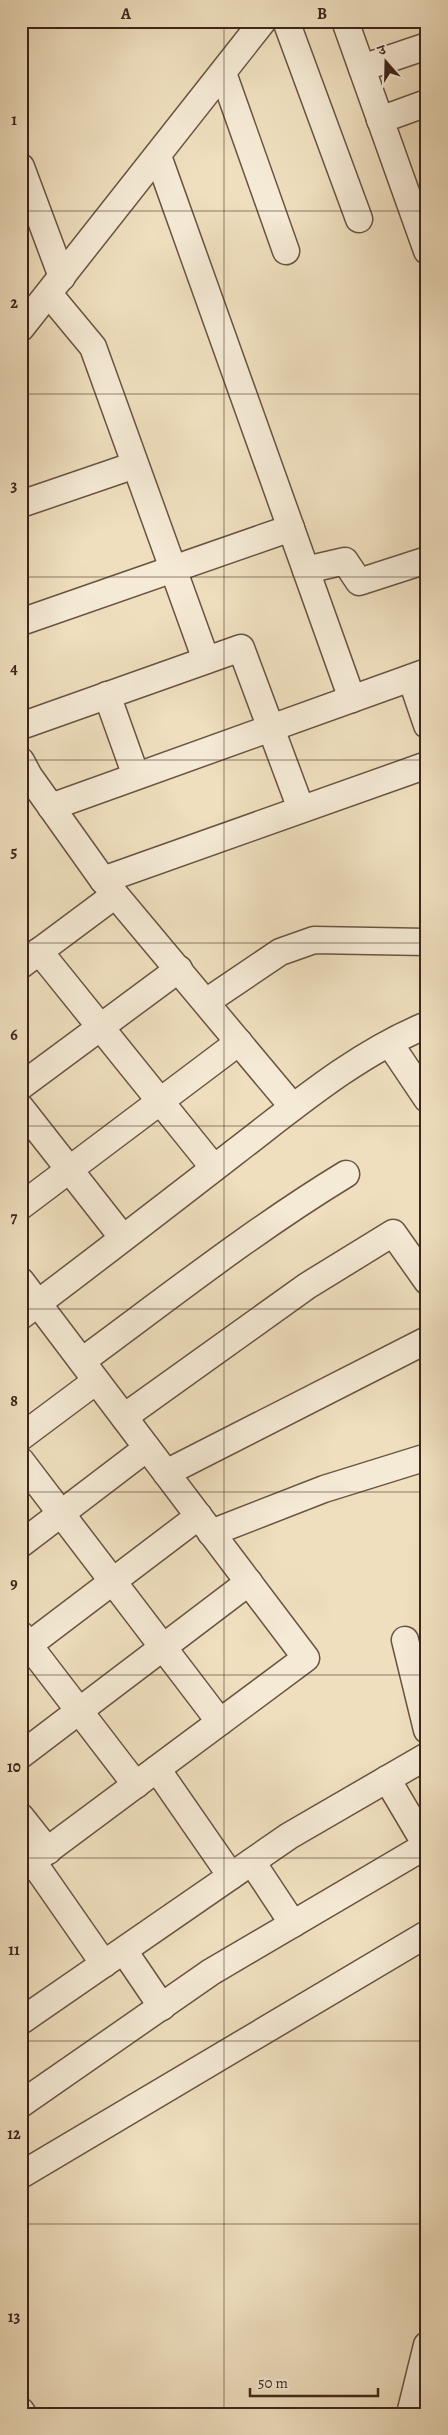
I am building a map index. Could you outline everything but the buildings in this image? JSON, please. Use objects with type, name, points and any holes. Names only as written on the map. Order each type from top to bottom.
[{"type":"street","points":[[21,328],[158,156],[262,21]]},
{"type":"street","points":[[286,21],[359,220]]},
{"type":"street","points":[[345,21],[380,120],[420,209],[427,251]]},
{"type":"street","points":[[362,68],[427,46]]},
{"type":"street","points":[[223,73],[286,251]]},
{"type":"street","points":[[380,120],[427,103]]},
{"type":"street","points":[[158,156],[352,698]]},
{"type":"street","points":[[21,167],[56,285],[93,347],[206,660]]},
{"type":"street","points":[[21,504],[135,464]]},
{"type":"street","points":[[21,622],[291,528]]},
{"type":"street","points":[[306,570],[345,561],[360,582],[427,560]]},
{"type":"street","points":[[21,726],[241,648],[302,809]]},
{"type":"street","points":[[51,807],[419,675],[427,725]]},
{"type":"street","points":[[107,695],[136,776]]},
{"type":"street","points":[[21,761],[29,776],[109,887],[293,1107]]},
{"type":"street","points":[[214,1168],[101,1027],[30,958],[109,887],[302,809],[427,764]]},
{"type":"street","points":[[206,1002],[280,952],[314,940],[427,942]]},
{"type":"street","points":[[21,1086],[179,969]]},
{"type":"street","points":[[30,1310],[293,1107],[347,1069],[427,1025]]},
{"type":"street","points":[[21,1206],[239,1042]]},
{"type":"street","points":[[390,1044],[427,1099]]},
{"type":"street","points":[[21,1108],[123,1238]]},
{"type":"street","points":[[21,1437],[89,1371],[237,1247],[310,1196],[346,1174]]},
{"type":"street","points":[[124,1417],[307,1286],[393,1233],[427,1281]]},
{"type":"street","points":[[21,1281],[30,1310],[89,1371],[306,1658],[34,1861]]},
{"type":"street","points":[[166,1473],[427,1340]]},
{"type":"street","points":[[21,1544],[147,1448]]},
{"type":"street","points":[[136,1784],[24,1644],[113,1581],[205,1525],[427,1457]]},
{"type":"street","points":[[21,1461],[220,1722]]},
{"type":"street","points":[[21,1755],[248,1582]]},
{"type":"street","points":[[405,1640],[427,1730]]},
{"type":"street","points":[[21,2021],[289,1836],[427,1756]]},
{"type":"street","points":[[157,1769],[231,1876]]},
{"type":"street","points":[[21,2104],[211,1972],[426,1845],[387,1779]]},
{"type":"street","points":[[21,1817],[34,1861],[114,1958],[162,2006]]},
{"type":"street","points":[[252,1862],[293,1924]]},
{"type":"street","points":[[21,2175],[427,1934]]},
{"type":"street","points":[[410,2414],[427,2345]]},
{"type":"street","points":[[21,2411],[24,2414]]}]
